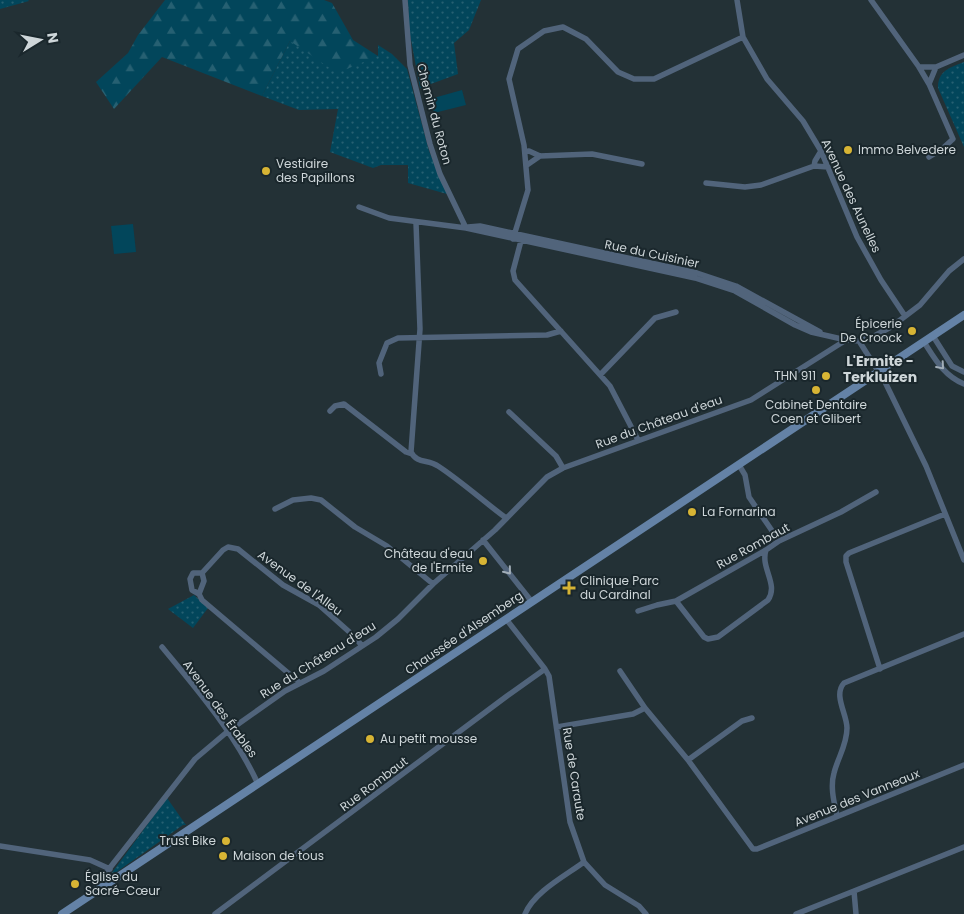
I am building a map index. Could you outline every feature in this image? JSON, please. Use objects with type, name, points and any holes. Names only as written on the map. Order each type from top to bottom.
[{"type":"main road","name":"Chaussée d'Alsemberg","points":[[62,914],[964,316]]},
{"type":"street","name":"Chemin du Roton","points":[[405,0],[410,65],[430,144],[440,174],[466,228]]},
{"type":"street","name":"Avenue des Aunelles","points":[[737,0],[743,36],[767,79],[803,121],[821,151],[857,237],[881,280],[905,316]]},
{"type":"street","points":[[871,0],[919,67],[929,84],[953,139],[929,157]]},
{"type":"street","points":[[514,236],[528,190],[525,152],[509,79],[518,49],[544,31],[564,27],[586,39],[618,72],[634,79],[654,79],[743,36]]},
{"type":"street","points":[[919,67],[936,67],[964,55]]},
{"type":"street","points":[[929,84],[936,67]]},
{"type":"street","points":[[525,152],[529,151],[540,156],[592,154],[642,164]]},
{"type":"street","points":[[814,166],[815,160],[821,151]]},
{"type":"street","points":[[527,166],[540,156]]},
{"type":"street","points":[[706,184],[745,187],[762,185],[814,166],[828,167]]},
{"type":"street","name":"Rue du Cuisinier","points":[[359,208],[389,218],[514,236],[697,273],[743,289],[822,333],[846,340],[859,341]]},
{"type":"street","points":[[416,223],[420,339],[412,451],[419,461],[431,462],[437,465],[506,518]]},
{"type":"street","points":[[522,238],[513,270],[515,280],[601,374],[610,386],[638,440]]},
{"type":"street","points":[[964,259],[950,270],[920,305],[891,327],[859,341],[880,372],[926,466],[964,560]]},
{"type":"street","points":[[601,374],[655,318],[676,312]]},
{"type":"street","points":[[381,374],[379,363],[387,343],[398,338],[547,335],[561,331]]},
{"type":"street","points":[[933,336],[952,366],[964,372]]},
{"type":"street","name":"Rue du Château d'eau","points":[[95,893],[98,883],[184,771],[201,753],[285,691],[324,671],[376,637],[483,540],[547,477],[563,468],[751,400],[846,340]]},
{"type":"street","points":[[924,342],[938,365],[953,380],[964,384]]},
{"type":"street","points":[[330,411],[335,406],[344,404],[406,452],[412,451]]},
{"type":"street","points":[[509,412],[556,456],[563,468]]},
{"type":"street","points":[[739,465],[745,475],[749,497],[779,541]]},
{"type":"street","name":"Rue Rombaut","points":[[638,611],[676,601],[779,541],[841,512],[876,492]]},
{"type":"street","points":[[274,509],[293,500],[311,498],[321,500],[355,527],[387,546],[433,584]]},
{"type":"street","points":[[880,669],[846,562],[846,556],[849,553],[945,514]]},
{"type":"street","points":[[483,540],[532,602]]},
{"type":"street","name":"Avenue de l'Alleu","points":[[300,683],[202,600],[199,594],[192,590],[190,579],[193,573],[202,573],[228,547],[238,549],[283,585],[319,605],[355,637],[362,646]]},
{"type":"street","points":[[676,601],[704,637],[708,639],[718,637],[771,596],[772,584],[764,557],[766,550]]},
{"type":"street","points":[[199,594],[204,581],[202,573]]},
{"type":"street","name":"Rue de Caraute","points":[[506,619],[549,676],[570,822],[584,862],[605,885],[639,906],[646,914]]},
{"type":"street","points":[[837,816],[833,798],[834,773],[844,750],[848,729],[839,690],[844,684],[964,634]]},
{"type":"street","name":"Avenue des Érables","points":[[162,647],[227,732],[258,784]]},
{"type":"street","name":"Rue Rombaut","points":[[215,914],[545,669]]},
{"type":"street","points":[[620,671],[645,708],[688,760],[742,721],[752,718]]},
{"type":"street","points":[[557,727],[633,714],[645,708]]},
{"type":"street","name":"Avenue des Vanneaux","points":[[688,760],[750,846],[757,849],[964,765]]},
{"type":"street","points":[[0,846],[90,860],[110,869]]},
{"type":"street","points":[[796,914],[964,847]]},
{"type":"street","points":[[525,914],[537,896],[584,862]]},
{"type":"street","points":[[854,891],[856,914]]},
{"type":"green space","points":[[0,0],[28,0],[29,1],[0,9]]},
{"type":"green space","points":[[165,0],[324,0],[332,3],[353,40],[378,56],[337,73],[290,41],[262,96],[162,57],[114,109],[96,82],[128,53],[138,35]]},
{"type":"green space","points":[[408,0],[481,0],[469,30],[454,43],[458,74],[420,88],[409,29]]},
{"type":"green space","points":[[290,41],[378,56],[378,45],[392,54],[407,69],[429,151],[447,194],[408,183],[408,165],[381,165],[373,168],[330,152],[338,109],[299,110],[262,96]]},
{"type":"green space","points":[[964,62],[964,147],[938,88],[940,77],[946,70]]},
{"type":"green space","points":[[462,90],[466,105],[434,113],[430,99]]},
{"type":"green space","points":[[133,224],[136,252],[114,254],[111,226]]},
{"type":"green space","points":[[194,595],[208,608],[193,628],[168,609]]},
{"type":"green space","points":[[167,798],[186,825],[183,825],[108,878]]},
{"type":"place","name":"Immo Belvedere","points":[[848,150]]},
{"type":"place","name":"Vestiaire des Papillons","points":[[266,171]]},
{"type":"place","name":"Épicerie De Croock","points":[[912,331]]},
{"type":"place","name":"THN 911","points":[[826,376]]},
{"type":"place","name":"Cabinet Dentaire Coen et Glibert","points":[[816,390]]},
{"type":"place","name":"La Fornarina","points":[[692,512]]},
{"type":"place","name":"Château d'eau de l'Ermite","points":[[483,561]]},
{"type":"place","name":"Clinique Parc du Cardinal","points":[[569,588]]},
{"type":"place","name":"Au petit mousse","points":[[370,739]]},
{"type":"place","name":"Trust Bike","points":[[226,841]]},
{"type":"place","name":"Maison de tous","points":[[223,856]]},
{"type":"place","name":"Église du Sacré-Cœur","points":[[75,884]]},
{"type":"district","name":"L'Ermite - Terkluizen","points":[[880,370]]}]
